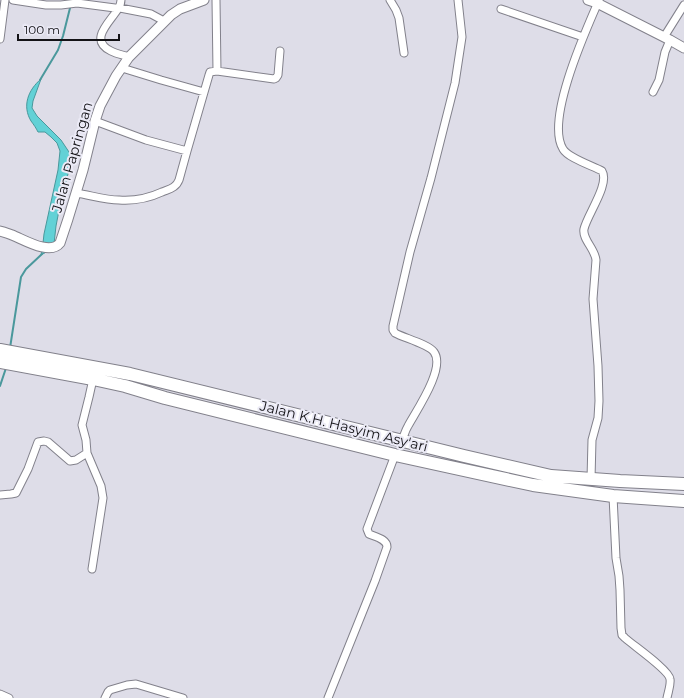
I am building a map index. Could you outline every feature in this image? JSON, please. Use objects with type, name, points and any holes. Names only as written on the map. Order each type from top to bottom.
[{"type":"highway","name":"Jalan K.H. Hasyim Asy'ari","points":[[0,350],[92,379],[125,386],[165,398],[332,440],[434,464],[534,485],[613,496],[684,501]]},
{"type":"highway","name":"Jalan K.H. Hasyim Asy'ari","points":[[0,362],[41,364],[130,374],[551,476],[684,484]]},
{"type":"highway","points":[[269,408],[274,414],[279,416],[341,434],[342,437],[340,439],[332,440]]},
{"type":"highway","points":[[359,430],[350,431],[349,435],[352,438],[424,455],[429,457],[434,464]]},
{"type":"highway","points":[[620,481],[625,486],[631,487],[684,491]]},
{"type":"street","points":[[0,39],[5,0]]},
{"type":"street","points":[[13,0],[46,5],[77,3],[115,8],[120,4]]},
{"type":"street","name":"Jalan Papringan","points":[[0,231],[36,245],[48,248],[58,246],[68,219],[87,156],[95,121],[104,97],[129,57],[164,21],[175,12],[204,0]]},
{"type":"street","points":[[216,0],[217,71]]},
{"type":"street","points":[[390,0],[399,18],[404,53]]},
{"type":"street","points":[[402,440],[407,427],[430,386],[437,363],[434,353],[427,347],[395,333],[392,326],[455,83],[462,37],[458,0]]},
{"type":"street","points":[[588,0],[598,2],[684,48]]},
{"type":"street","points":[[591,479],[592,440],[598,418],[599,400],[593,298],[596,260],[595,254],[584,232],[600,194],[605,177],[601,170],[578,160],[564,151],[561,144],[559,130],[562,101],[570,74],[583,37],[598,2]]},
{"type":"street","points":[[120,4],[151,14],[164,21]]},
{"type":"street","points":[[120,4],[103,29],[100,37],[104,47],[129,57]]},
{"type":"street","points":[[653,92],[659,80],[667,38],[684,5]]},
{"type":"street","points":[[501,9],[583,37]]},
{"type":"street","points":[[76,193],[118,200],[133,200],[154,195],[177,185],[210,72],[217,71],[274,79],[278,75],[280,51]]},
{"type":"street","points":[[122,68],[204,92]]},
{"type":"street","points":[[95,121],[146,140],[187,151]]},
{"type":"street","points":[[92,379],[82,425],[86,440],[87,453],[102,486],[103,498],[92,569]]},
{"type":"street","points":[[0,495],[16,493],[28,469],[38,442],[48,442],[70,461],[76,460],[87,453]]},
{"type":"street","points":[[328,698],[387,547],[386,542],[369,534],[367,530],[395,455]]},
{"type":"street","points":[[613,496],[622,633],[625,638],[668,675],[670,681],[667,698]]},
{"type":"street","points":[[104,698],[110,690],[136,684],[183,698]]},
{"type":"street","points":[[0,694],[9,698]]},
{"type":"water","points":[[41,79],[32,108],[37,116],[61,140],[71,158],[61,200],[54,244],[50,250],[41,255],[58,170],[60,151],[57,143],[51,137],[45,132],[38,132],[28,115],[28,98],[36,83]]},
{"type":"waterway","points":[[40,80],[58,50],[72,0]]},
{"type":"waterway","points":[[10,348],[21,277],[26,269],[42,254]]},
{"type":"waterway","points":[[0,386],[6,368]]}]
